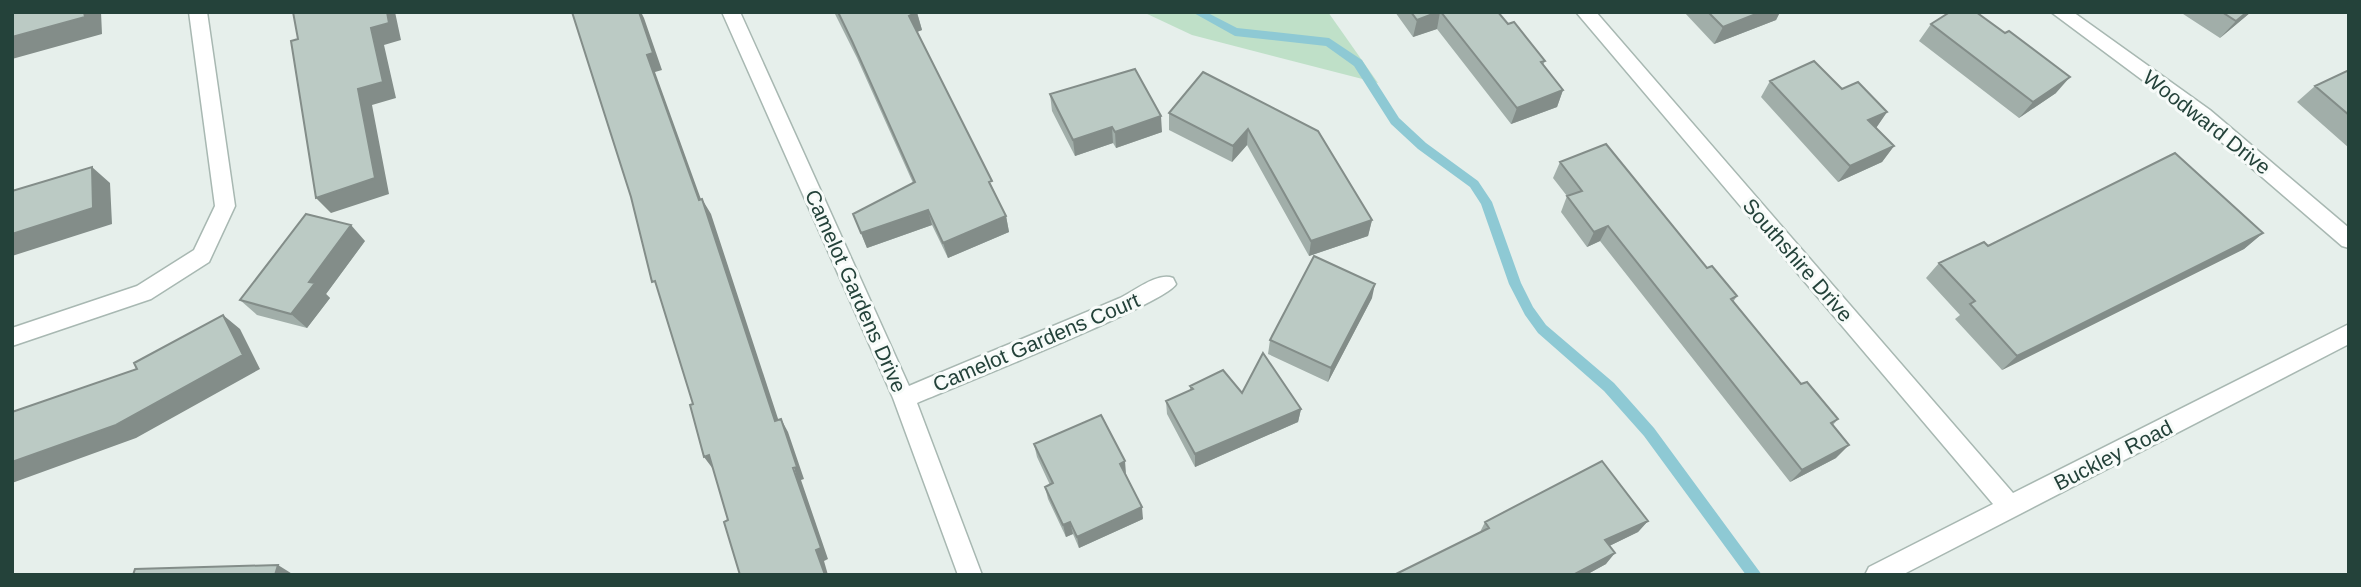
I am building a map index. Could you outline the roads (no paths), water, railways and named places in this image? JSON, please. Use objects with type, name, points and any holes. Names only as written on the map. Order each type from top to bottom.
[{"type":"street","points":[[12,337],[144,293],[202,256],[225,206],[198,12]]},
{"type":"street","name":"Camelot Gardens Drive","points":[[731,12],[904,398],[970,575]]},
{"type":"street","name":"Southshire Drive","points":[[1585,12],[2010,507]]},
{"type":"street","name":"Woodward Drive","points":[[2060,12],[2203,115],[2349,240]]},
{"type":"street","name":"Camelot Gardens Court","points":[[904,398],[1130,303],[1166,284]]},
{"type":"street","name":"Buckley Road","points":[[1877,575],[2348,334]]},
{"type":"waterway","points":[[1197,12],[1235,32],[1329,42],[1358,63],[1395,121],[1422,146],[1474,184],[1486,202],[1515,284],[1542,329],[1609,387],[1649,432],[1755,575]]}]
